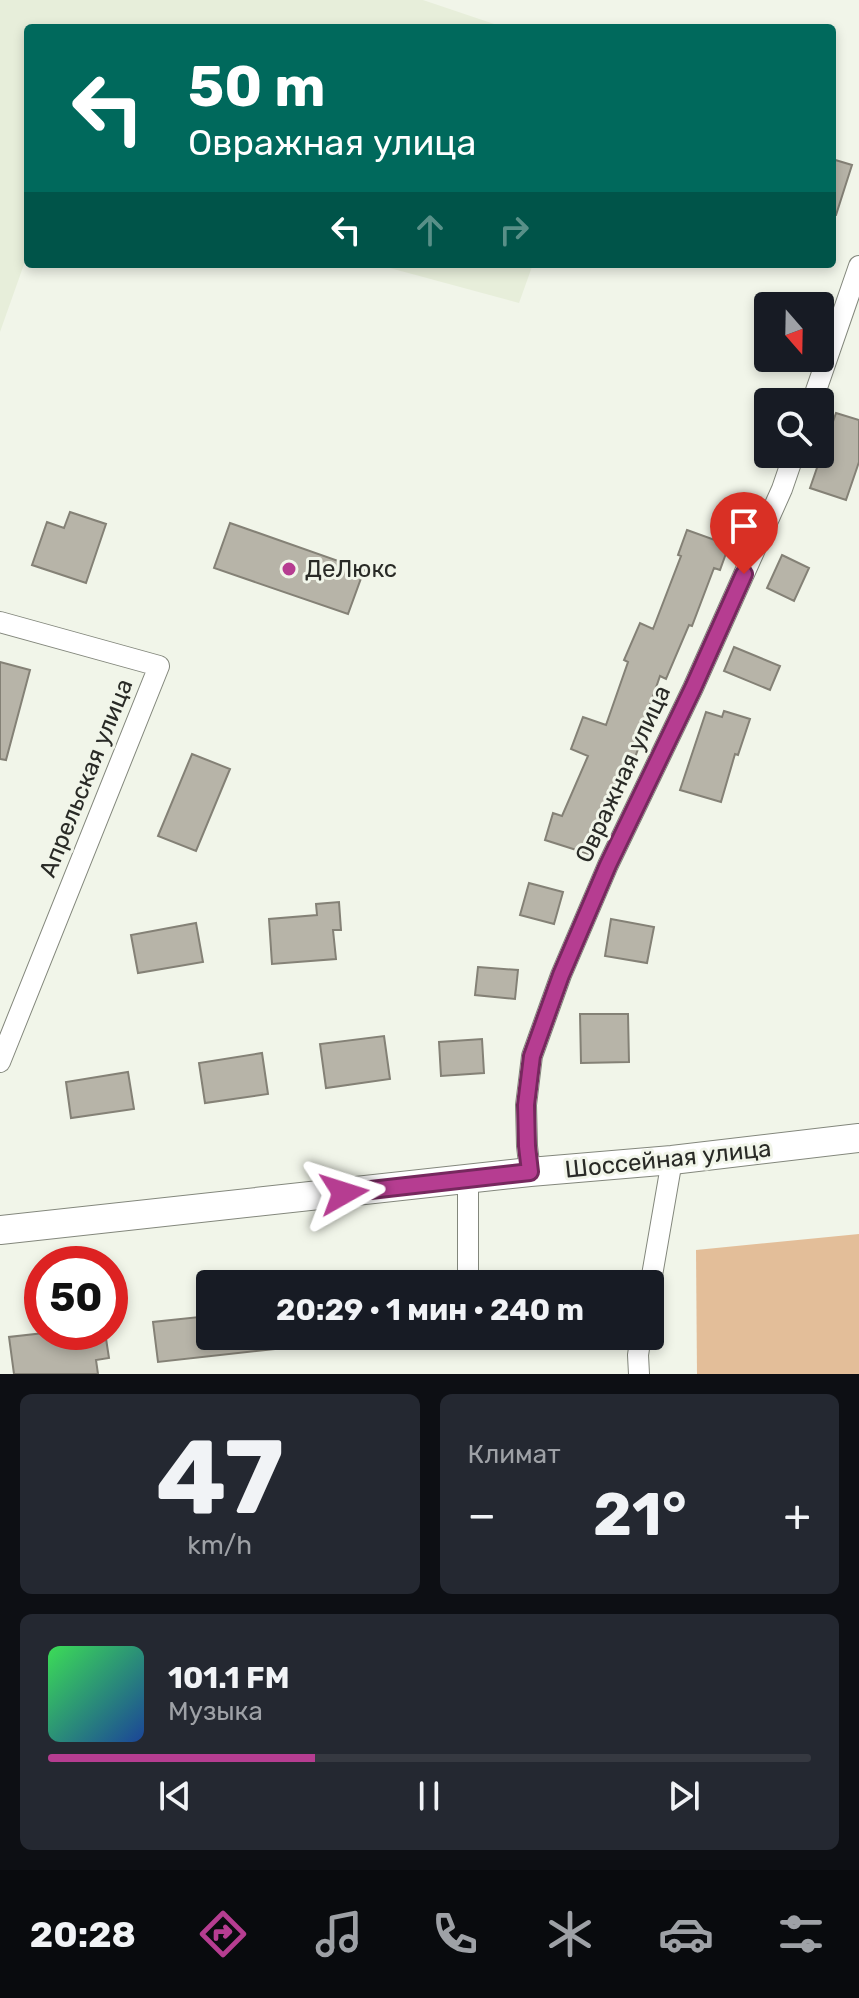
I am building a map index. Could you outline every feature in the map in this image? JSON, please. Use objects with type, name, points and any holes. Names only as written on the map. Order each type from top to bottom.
[{"type":"main road","name":"Шоссейная улица","points":[[0,1230],[859,1138]]},
{"type":"street","points":[[817,388],[859,266]]},
{"type":"street","name":"Овражная улица","points":[[530,1172],[526,1105],[532,1056],[561,975],[608,865],[706,660],[789,468]]},
{"type":"street","name":"Апрельская улица","points":[[0,622],[159,666],[0,1062]]},
{"type":"street","points":[[653,1270],[672,1160]]},
{"type":"street","points":[[468,1179],[468,1270]]},
{"type":"street","points":[[639,1350],[639,1374]]},
{"type":"shaded area","points":[[0,0],[423,0],[494,24],[24,24],[24,264],[0,332]]},
{"type":"shaded area","points":[[390,268],[532,268],[519,303]]},
{"type":"shaded area","points":[[859,1234],[859,1374],[697,1374],[696,1250]]},
{"type":"building","points":[[836,160],[852,165],[836,215]]},
{"type":"building","points":[[836,413],[859,420],[859,462],[846,500],[810,488],[817,468],[834,468]]},
{"type":"building","points":[[70,512],[106,524],[86,583],[32,565],[47,522],[64,528]]},
{"type":"building","name":"ДеЛюкс","points":[[230,523],[364,570],[348,614],[214,568]]},
{"type":"building","points":[[687,530],[729,545],[720,570],[714,568],[692,626],[689,625],[666,679],[660,676],[628,777],[622,775],[592,855],[545,840],[553,813],[562,816],[588,756],[571,749],[583,717],[606,725],[628,662],[624,660],[640,623],[653,629],[681,556],[678,555]]},
{"type":"building","points":[[782,555],[809,568],[794,601],[767,588]]},
{"type":"building","points":[[734,647],[780,666],[770,690],[724,671]]},
{"type":"building","points":[[0,662],[30,670],[6,760],[0,759]]},
{"type":"building","points":[[724,711],[750,719],[738,755],[735,754],[721,802],[680,790],[706,712],[722,717]]},
{"type":"building","points":[[192,754],[230,769],[196,851],[158,836]]},
{"type":"building","points":[[529,883],[563,892],[554,924],[520,915]]},
{"type":"building","points":[[339,902],[341,930],[333,930],[336,959],[272,964],[269,919],[317,915],[316,904]]},
{"type":"building","points":[[611,919],[654,927],[647,963],[605,956]]},
{"type":"building","points":[[196,923],[203,962],[138,973],[131,935]]},
{"type":"building","points":[[478,967],[518,970],[515,999],[475,995]]},
{"type":"building","points":[[580,1014],[628,1014],[629,1062],[581,1063]]},
{"type":"building","points":[[384,1036],[390,1079],[326,1088],[320,1044]]},
{"type":"building","points":[[482,1039],[484,1073],[441,1076],[439,1042]]},
{"type":"building","points":[[262,1053],[268,1094],[205,1103],[199,1063]]},
{"type":"building","points":[[128,1072],[134,1109],[71,1118],[66,1082]]},
{"type":"building","points":[[196,1317],[196,1350],[265,1350],[158,1362],[153,1322]]},
{"type":"building","points":[[24,1335],[24,1350],[108,1350],[109,1358],[96,1360],[98,1374],[14,1374],[9,1337]]},
{"type":"place","name":"ДеЛюкс","points":[[289,569]]},
{"type":"route","points":[[344,1193],[530,1172],[526,1105],[532,1056],[561,975],[608,865],[744,574]]}]
